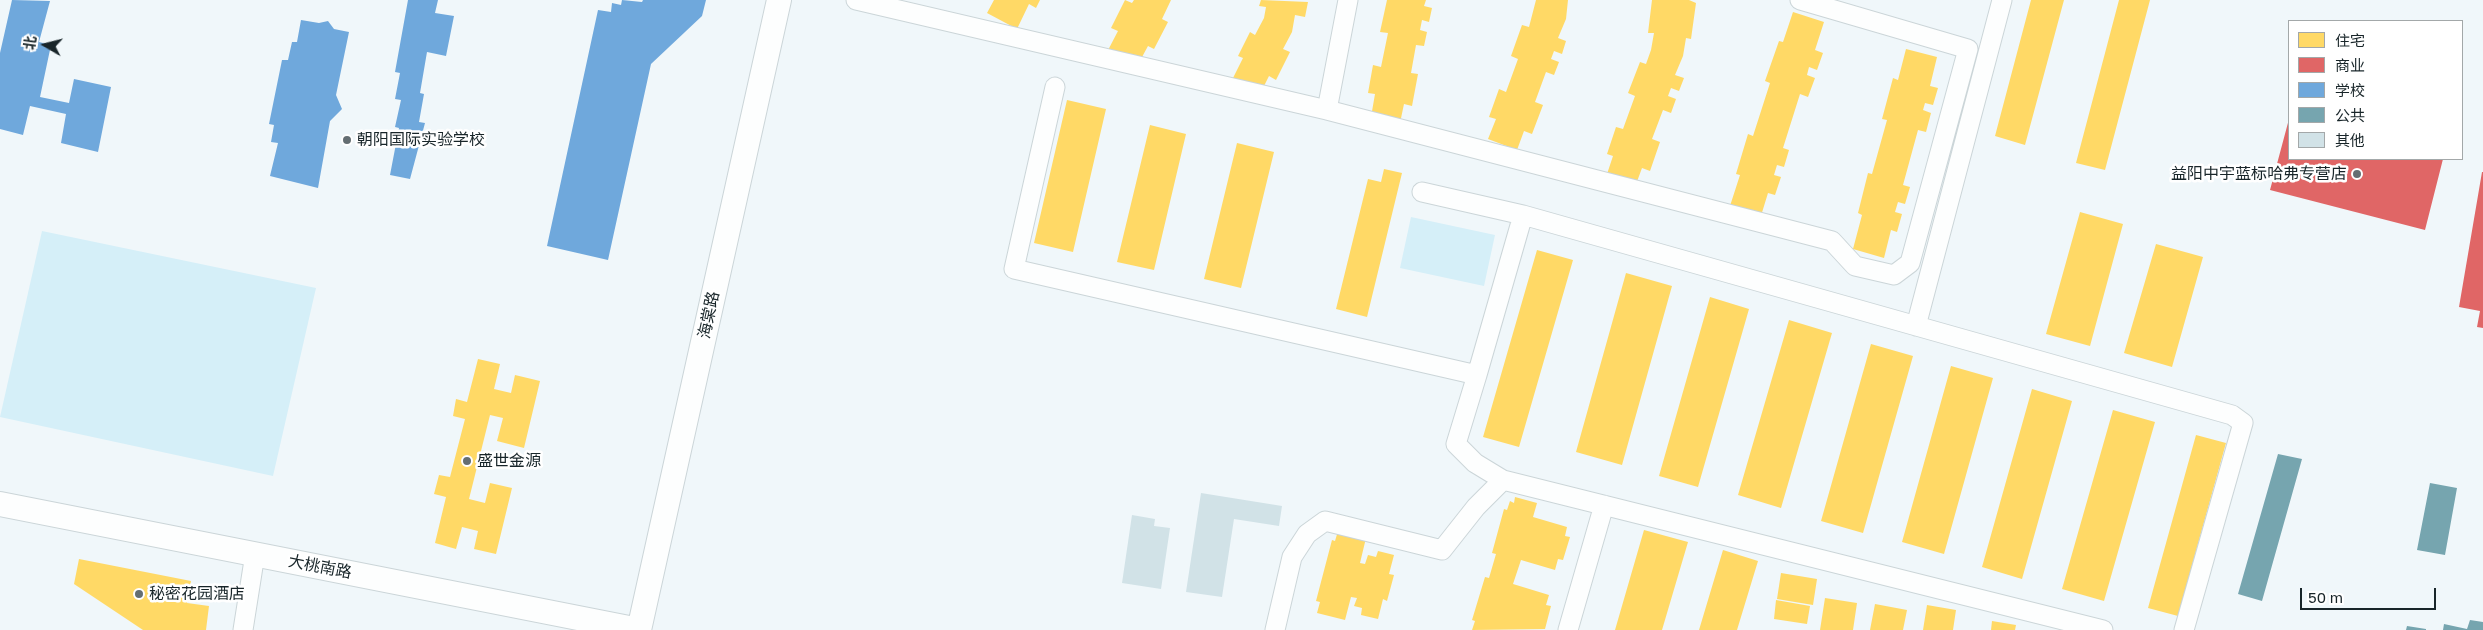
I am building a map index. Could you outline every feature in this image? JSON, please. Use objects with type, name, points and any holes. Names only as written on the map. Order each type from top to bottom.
[{"type":"street","name":"海棠路","points":[[639,630],[779,0]]},
{"type":"street","points":[[856,0],[1326,110],[1832,241],[1855,266],[1894,275],[1910,263],[1968,49],[1800,0]]},
{"type":"street","points":[[1326,110],[1348,0]]},
{"type":"street","points":[[1916,326],[2002,0]]},
{"type":"street","points":[[1056,87],[1014,269],[1477,375]]},
{"type":"street","points":[[1422,192],[1523,215],[2232,414],[2243,423],[2184,630]]},
{"type":"street","points":[[1523,215],[1456,444],[1475,463],[1503,480],[2103,630]]},
{"type":"street","points":[[1276,630],[1292,557],[1307,534],[1325,521],[1442,550],[1476,507],[1503,480]]},
{"type":"street","name":"大桃南路","points":[[0,504],[639,630]]},
{"type":"street","points":[[1568,630],[1604,506]]},
{"type":"street","points":[[243,630],[255,554]]},
{"type":"street","points":[[639,630],[653,630]]},
{"type":"shaded area","points":[[1411,217],[1495,235],[1484,286],[1400,268]]},
{"type":"shaded area","points":[[42,231],[316,288],[273,476],[0,417]]},
{"type":"building: 住宅","points":[[994,0],[1040,0],[1036,8],[1029,4],[1017,29],[987,13]]},
{"type":"building: 住宅","points":[[1125,0],[1132,3],[1134,0],[1171,0],[1162,19],[1168,22],[1154,49],[1148,46],[1135,70],[1106,54],[1118,31],[1111,28]]},
{"type":"building: 住宅","points":[[1261,0],[1308,2],[1305,17],[1295,15],[1292,32],[1283,49],[1290,52],[1276,80],[1269,76],[1260,94],[1232,80],[1243,58],[1238,56],[1250,32],[1255,35],[1264,18],[1266,7],[1259,6]]},
{"type":"building: 住宅","points":[[1387,0],[1426,0],[1424,6],[1432,8],[1429,22],[1422,20],[1420,30],[1427,32],[1424,46],[1416,45],[1411,73],[1418,74],[1412,106],[1404,104],[1400,123],[1371,117],[1375,94],[1368,93],[1373,65],[1381,67],[1388,33],[1380,32]]},
{"type":"building: 住宅","points":[[1536,0],[1568,0],[1566,19],[1558,38],[1566,41],[1562,54],[1554,51],[1551,59],[1559,62],[1554,75],[1546,72],[1535,102],[1543,105],[1532,134],[1524,131],[1517,150],[1488,139],[1496,119],[1489,117],[1499,89],[1506,92],[1518,59],[1511,56],[1522,25],[1529,27]]},
{"type":"building: 住宅","points":[[1652,0],[1689,0],[1696,3],[1691,39],[1686,38],[1683,56],[1675,75],[1684,78],[1679,91],[1671,88],[1668,96],[1676,99],[1671,113],[1663,110],[1652,139],[1660,142],[1650,171],[1642,168],[1635,187],[1606,177],[1613,156],[1607,154],[1616,127],[1623,129],[1635,96],[1628,93],[1640,62],[1646,64],[1651,50],[1654,33],[1648,33]]},
{"type":"building: 住宅","points":[[2031,0],[2064,0],[2025,145],[1995,136]]},
{"type":"building: 住宅","points":[[2119,0],[2150,0],[2105,170],[2076,163]]},
{"type":"building: 住宅","points":[[1793,12],[1824,22],[1815,50],[1823,53],[1817,70],[1809,67],[1807,75],[1815,78],[1808,97],[1800,94],[1783,148],[1789,150],[1784,167],[1777,165],[1774,175],[1781,177],[1775,195],[1768,193],[1760,219],[1729,209],[1740,175],[1736,174],[1748,134],[1753,136],[1770,83],[1765,81],[1779,41],[1783,42]]},
{"type":"building: 住宅","points":[[1906,49],[1937,57],[1930,86],[1938,88],[1933,105],[1925,103],[1923,110],[1931,113],[1926,132],[1918,130],[1903,185],[1910,187],[1905,204],[1898,202],[1895,212],[1902,214],[1897,232],[1891,230],[1884,258],[1853,249],[1862,215],[1858,213],[1868,173],[1872,174],[1887,120],[1882,119],[1893,78],[1898,80]]},
{"type":"building: 住宅","points":[[1067,100],[1106,109],[1073,252],[1034,243]]},
{"type":"building: 住宅","points":[[1150,125],[1186,134],[1154,270],[1117,262]]},
{"type":"building: 住宅","points":[[1237,143],[1274,152],[1241,288],[1204,279]]},
{"type":"building: 住宅","points":[[1384,169],[1402,173],[1367,317],[1336,309],[1368,179],[1381,182]]},
{"type":"building: 住宅","points":[[2080,212],[2123,224],[2090,346],[2046,334]]},
{"type":"building: 住宅","points":[[2156,244],[2203,257],[2172,367],[2124,353]]},
{"type":"building: 住宅","points":[[1537,250],[1573,260],[1519,447],[1483,437]]},
{"type":"building: 住宅","points":[[1626,273],[1672,286],[1622,465],[1576,452]]},
{"type":"building: 住宅","points":[[1710,297],[1749,309],[1698,487],[1659,476]]},
{"type":"building: 住宅","points":[[1789,320],[1832,333],[1781,508],[1738,495]]},
{"type":"building: 住宅","points":[[1871,344],[1913,356],[1863,533],[1821,521]]},
{"type":"building: 住宅","name":"盛世金源","points":[[478,359],[500,364],[494,389],[511,393],[515,375],[540,381],[524,448],[497,441],[503,418],[490,415],[469,499],[485,503],[490,483],[512,488],[496,554],[474,549],[478,531],[462,527],[456,549],[435,543],[446,497],[434,494],[439,475],[450,477],[465,419],[453,416],[456,399],[467,402]]},
{"type":"building: 住宅","points":[[1951,366],[1993,378],[1944,554],[1902,542]]},
{"type":"building: 住宅","points":[[2032,389],[2072,401],[2022,579],[1982,567]]},
{"type":"building: 住宅","points":[[2113,410],[2155,422],[2104,601],[2062,589]]},
{"type":"building: 住宅","points":[[2196,435],[2226,443],[2178,616],[2148,608]]},
{"type":"building: 住宅","points":[[1515,497],[1537,503],[1533,517],[1567,527],[1565,536],[1570,537],[1563,560],[1558,559],[1555,570],[1521,560],[1513,584],[1549,595],[1546,605],[1551,606],[1545,629],[1472,630],[1475,621],[1472,620],[1485,577],[1489,578],[1496,554],[1492,553],[1504,509],[1507,510],[1510,501],[1514,503]]},
{"type":"building: 住宅","points":[[1644,530],[1688,542],[1662,630],[1615,630]]},
{"type":"building: 住宅","points":[[1338,531],[1366,538],[1360,563],[1365,564],[1368,555],[1376,557],[1378,551],[1394,555],[1389,574],[1394,575],[1387,601],[1383,599],[1378,619],[1361,615],[1362,608],[1354,606],[1357,598],[1351,597],[1345,620],[1317,613],[1320,602],[1316,601],[1332,540],[1335,541]]},
{"type":"building: 住宅","points":[[1723,550],[1758,561],[1737,630],[1699,630]]},
{"type":"building: 住宅","name":"秘密花园酒店","points":[[79,559],[191,581],[187,603],[209,606],[206,630],[143,630],[74,584]]},
{"type":"building: 住宅","points":[[1781,573],[1817,579],[1813,605],[1777,599]]},
{"type":"building: 住宅","points":[[1825,598],[1857,603],[1853,630],[1820,630]]},
{"type":"building: 住宅","points":[[1776,600],[1810,606],[1807,624],[1774,619]]},
{"type":"building: 住宅","points":[[1875,604],[1907,610],[1903,630],[1870,630]]},
{"type":"building: 住宅","points":[[1927,605],[1956,610],[1953,630],[1923,630]]},
{"type":"building: 住宅","points":[[1992,621],[2016,625],[2015,630],[1991,630]]},
{"type":"building: 商业","name":"益阳中宇蓝标哈弗专营店","points":[[2288,123],[2288,160],[2443,160],[2425,230],[2270,190]]},
{"type":"building: 商业","points":[[2482,172],[2483,328],[2477,327],[2480,311],[2459,307]]},
{"type":"building: 学校","points":[[12,0],[50,1],[39,42],[51,45],[40,97],[69,103],[74,79],[111,87],[98,152],[61,143],[66,114],[30,106],[23,135],[0,129],[0,53]]},
{"type":"building: 学校","points":[[408,0],[438,0],[435,13],[454,16],[446,56],[427,52],[420,93],[424,94],[419,122],[425,123],[410,179],[390,175],[399,128],[395,127],[401,100],[395,99],[400,73],[395,72]]},
{"type":"building: 学校","points":[[622,0],[642,2],[643,0],[706,0],[702,16],[651,64],[608,260],[547,246],[598,10],[611,12],[612,3],[621,5]]},
{"type":"building: 学校","points":[[301,20],[319,23],[328,21],[334,29],[349,32],[336,95],[342,109],[330,121],[318,188],[270,176],[278,143],[271,142],[274,125],[269,124],[282,60],[288,60],[292,42],[297,42]]},
{"type":"building: 公共","points":[[2278,454],[2302,459],[2262,601],[2238,594]]},
{"type":"building: 公共","points":[[2430,483],[2457,488],[2445,555],[2417,550]]},
{"type":"building: 公共","points":[[2470,620],[2483,622],[2483,630],[2443,630],[2444,624],[2467,629]]},
{"type":"building: 公共","points":[[2407,626],[2426,629],[2426,630],[2406,630]]},
{"type":"building: 其他","points":[[1201,493],[1282,506],[1279,526],[1234,519],[1222,597],[1186,592]]},
{"type":"building: 其他","points":[[1132,515],[1155,519],[1154,526],[1170,528],[1161,589],[1122,583]]},
{"type":"place","name":"朝阳国际实验学校","points":[[347,140]]},
{"type":"place","name":"益阳中宇蓝标哈弗专营店","points":[[2357,174]]},
{"type":"place","name":"盛世金源","points":[[467,461]]},
{"type":"place","name":"秘密花园酒店","points":[[139,594]]}]
